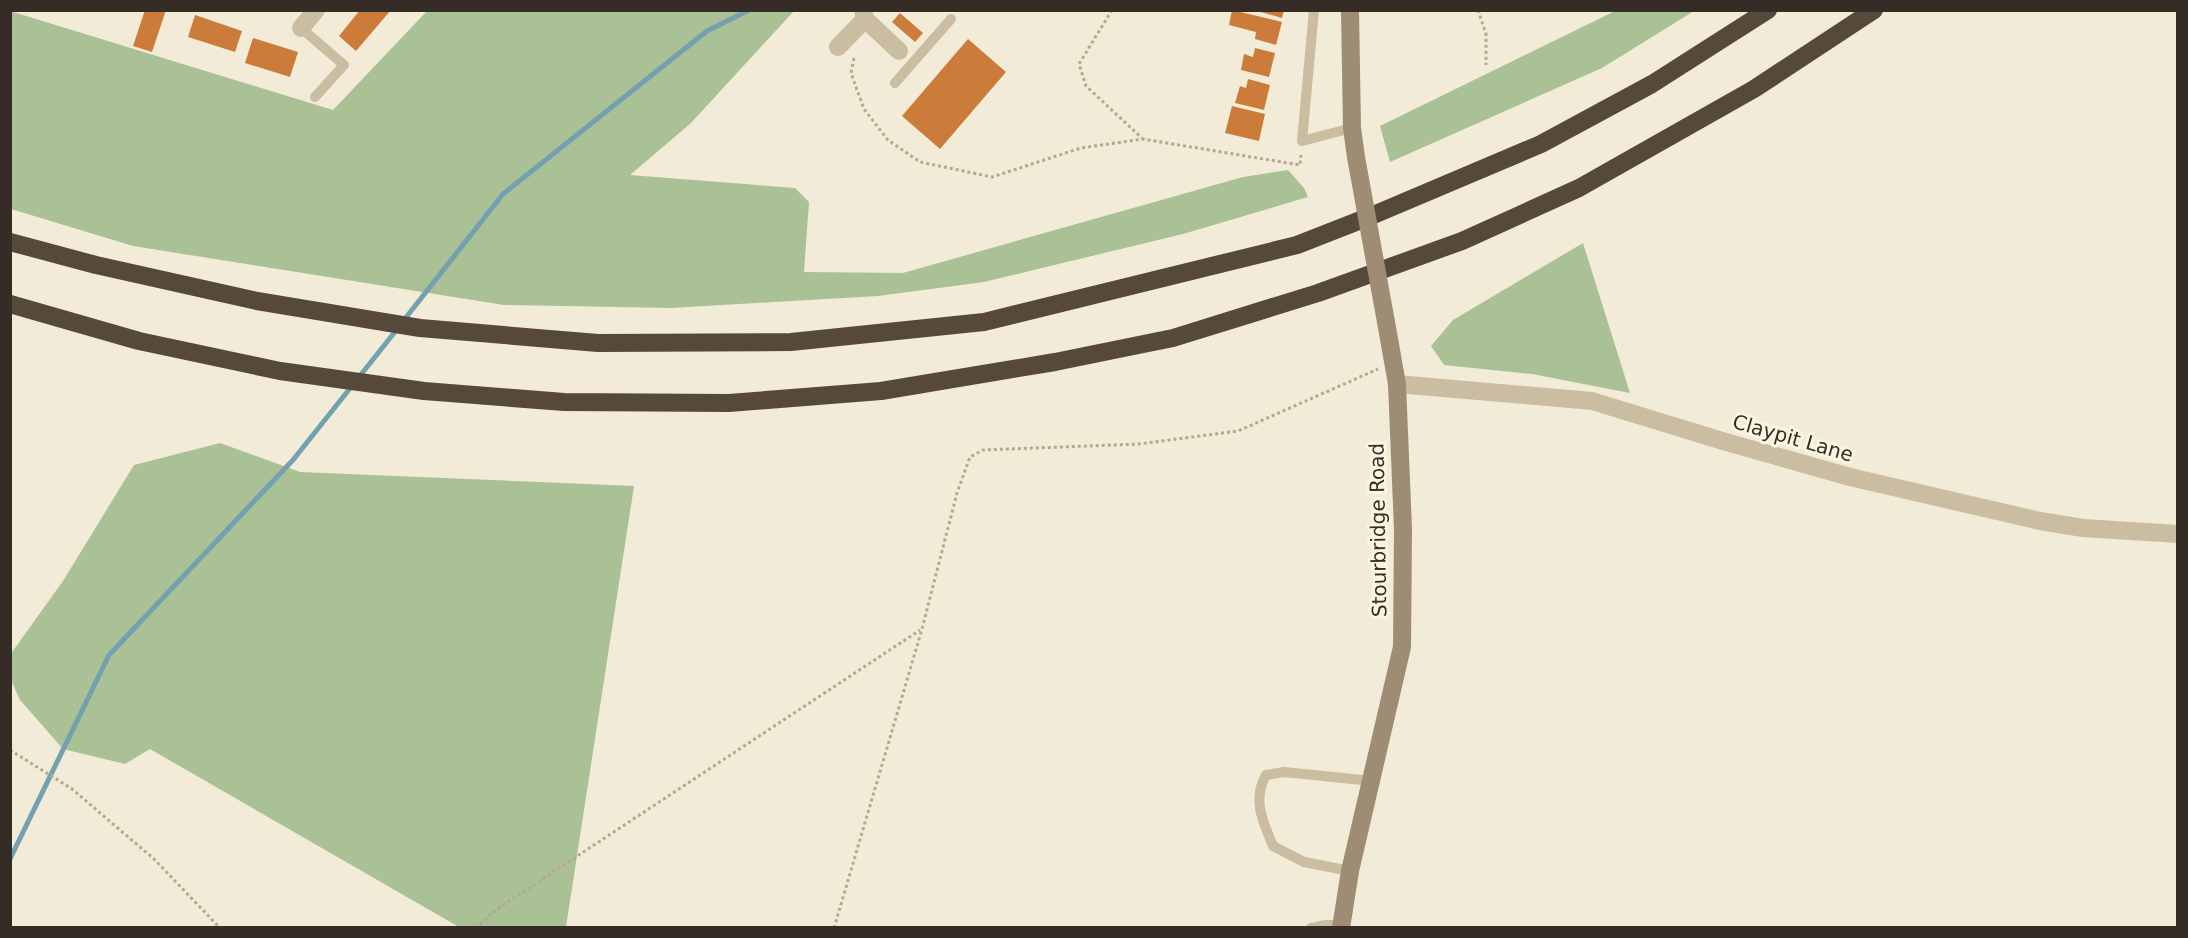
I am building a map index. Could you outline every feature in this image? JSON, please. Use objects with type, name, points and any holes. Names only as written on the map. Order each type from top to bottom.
[{"type":"highway","points":[[10,242],[96,265],[257,301],[420,328],[598,344],[791,342],[984,322],[1298,245],[1361,220],[1541,144],[1652,84],[1768,10]]},
{"type":"highway","points":[[10,304],[139,341],[280,371],[424,391],[564,402],[729,403],[881,391],[1055,362],[1173,338],[1318,293],[1462,241],[1579,188],[1754,89],[1874,10]]},
{"type":"main road","name":"Stourbridge Road","points":[[1341,926],[1350,871],[1402,647],[1403,529],[1397,384],[1356,157],[1353,128],[1350,10]]},
{"type":"street","points":[[301,28],[316,10]]},
{"type":"street","points":[[838,46],[860,20],[906,56]]},
{"type":"street","name":"Claypit Lane","points":[[1397,384],[1592,401],[1850,477],[2040,521],[2083,528],[2178,534]]},
{"type":"lane","points":[[1314,10],[1302,141],[1353,128]]},
{"type":"lane","points":[[895,82],[906,56],[951,19]]},
{"type":"lane","points":[[301,28],[344,65],[315,98]]},
{"type":"lane","points":[[1350,871],[1304,862],[1273,846],[1258,800],[1260,785],[1266,775],[1284,772],[1372,781]]},
{"type":"lane","points":[[1311,927],[1341,926]]},
{"type":"path","points":[[1113,10],[1079,64],[1086,86],[1143,139]]},
{"type":"path","points":[[1478,10],[1486,34],[1486,65]]},
{"type":"path","points":[[860,20],[851,73],[864,109],[888,140],[920,162],[992,177],[1081,148],[1143,139],[1300,165],[1302,141]]},
{"type":"path","points":[[834,927],[922,629],[957,494],[970,456],[983,450],[1139,444],[1238,431],[1393,362]]},
{"type":"path","points":[[475,927],[500,907],[922,629]]},
{"type":"path","points":[[10,750],[72,789],[154,860],[220,927]]},
{"type":"green space","points":[[10,11],[333,110],[427,11],[794,11],[691,123],[630,175],[795,188],[809,202],[804,272],[903,273],[1243,177],[1288,170],[1304,188],[1308,197],[1183,234],[984,282],[878,296],[671,308],[504,305],[133,246],[11,209]]},
{"type":"green space","points":[[1615,11],[1694,11],[1602,68],[1390,162],[1380,126]]},
{"type":"green space","points":[[1583,243],[1630,393],[1532,374],[1444,365],[1431,346],[1453,320]]},
{"type":"green space","points":[[220,443],[300,472],[634,486],[566,927],[459,927],[150,749],[125,764],[63,749],[20,700],[11,680],[10,655],[63,581],[134,465]]},
{"type":"building","points":[[145,10],[166,10],[152,52],[133,46]]},
{"type":"building","points":[[360,10],[391,10],[356,51],[339,36]]},
{"type":"building","points":[[1232,10],[1282,22],[1276,45],[1255,39],[1256,32],[1229,25]]},
{"type":"building","points":[[1254,10],[1284,10],[1282,18]]},
{"type":"building","points":[[900,13],[923,33],[915,42],[892,22]]},
{"type":"building","points":[[195,15],[242,31],[235,52],[188,37]]},
{"type":"building","points":[[253,38],[298,52],[290,77],[245,63]]},
{"type":"building","points":[[968,39],[1006,72],[940,149],[902,116]]},
{"type":"building","points":[[1255,48],[1275,53],[1269,77],[1241,70],[1244,54],[1253,57]]},
{"type":"building","points":[[1248,79],[1270,85],[1264,110],[1235,103],[1240,86],[1246,88]]},
{"type":"building","points":[[1232,106],[1265,114],[1259,141],[1225,133]]},
{"type":"waterway","points":[[404,320],[503,194],[707,31],[749,10]]},
{"type":"waterway","points":[[10,859],[109,655],[293,460],[398,328]]}]
